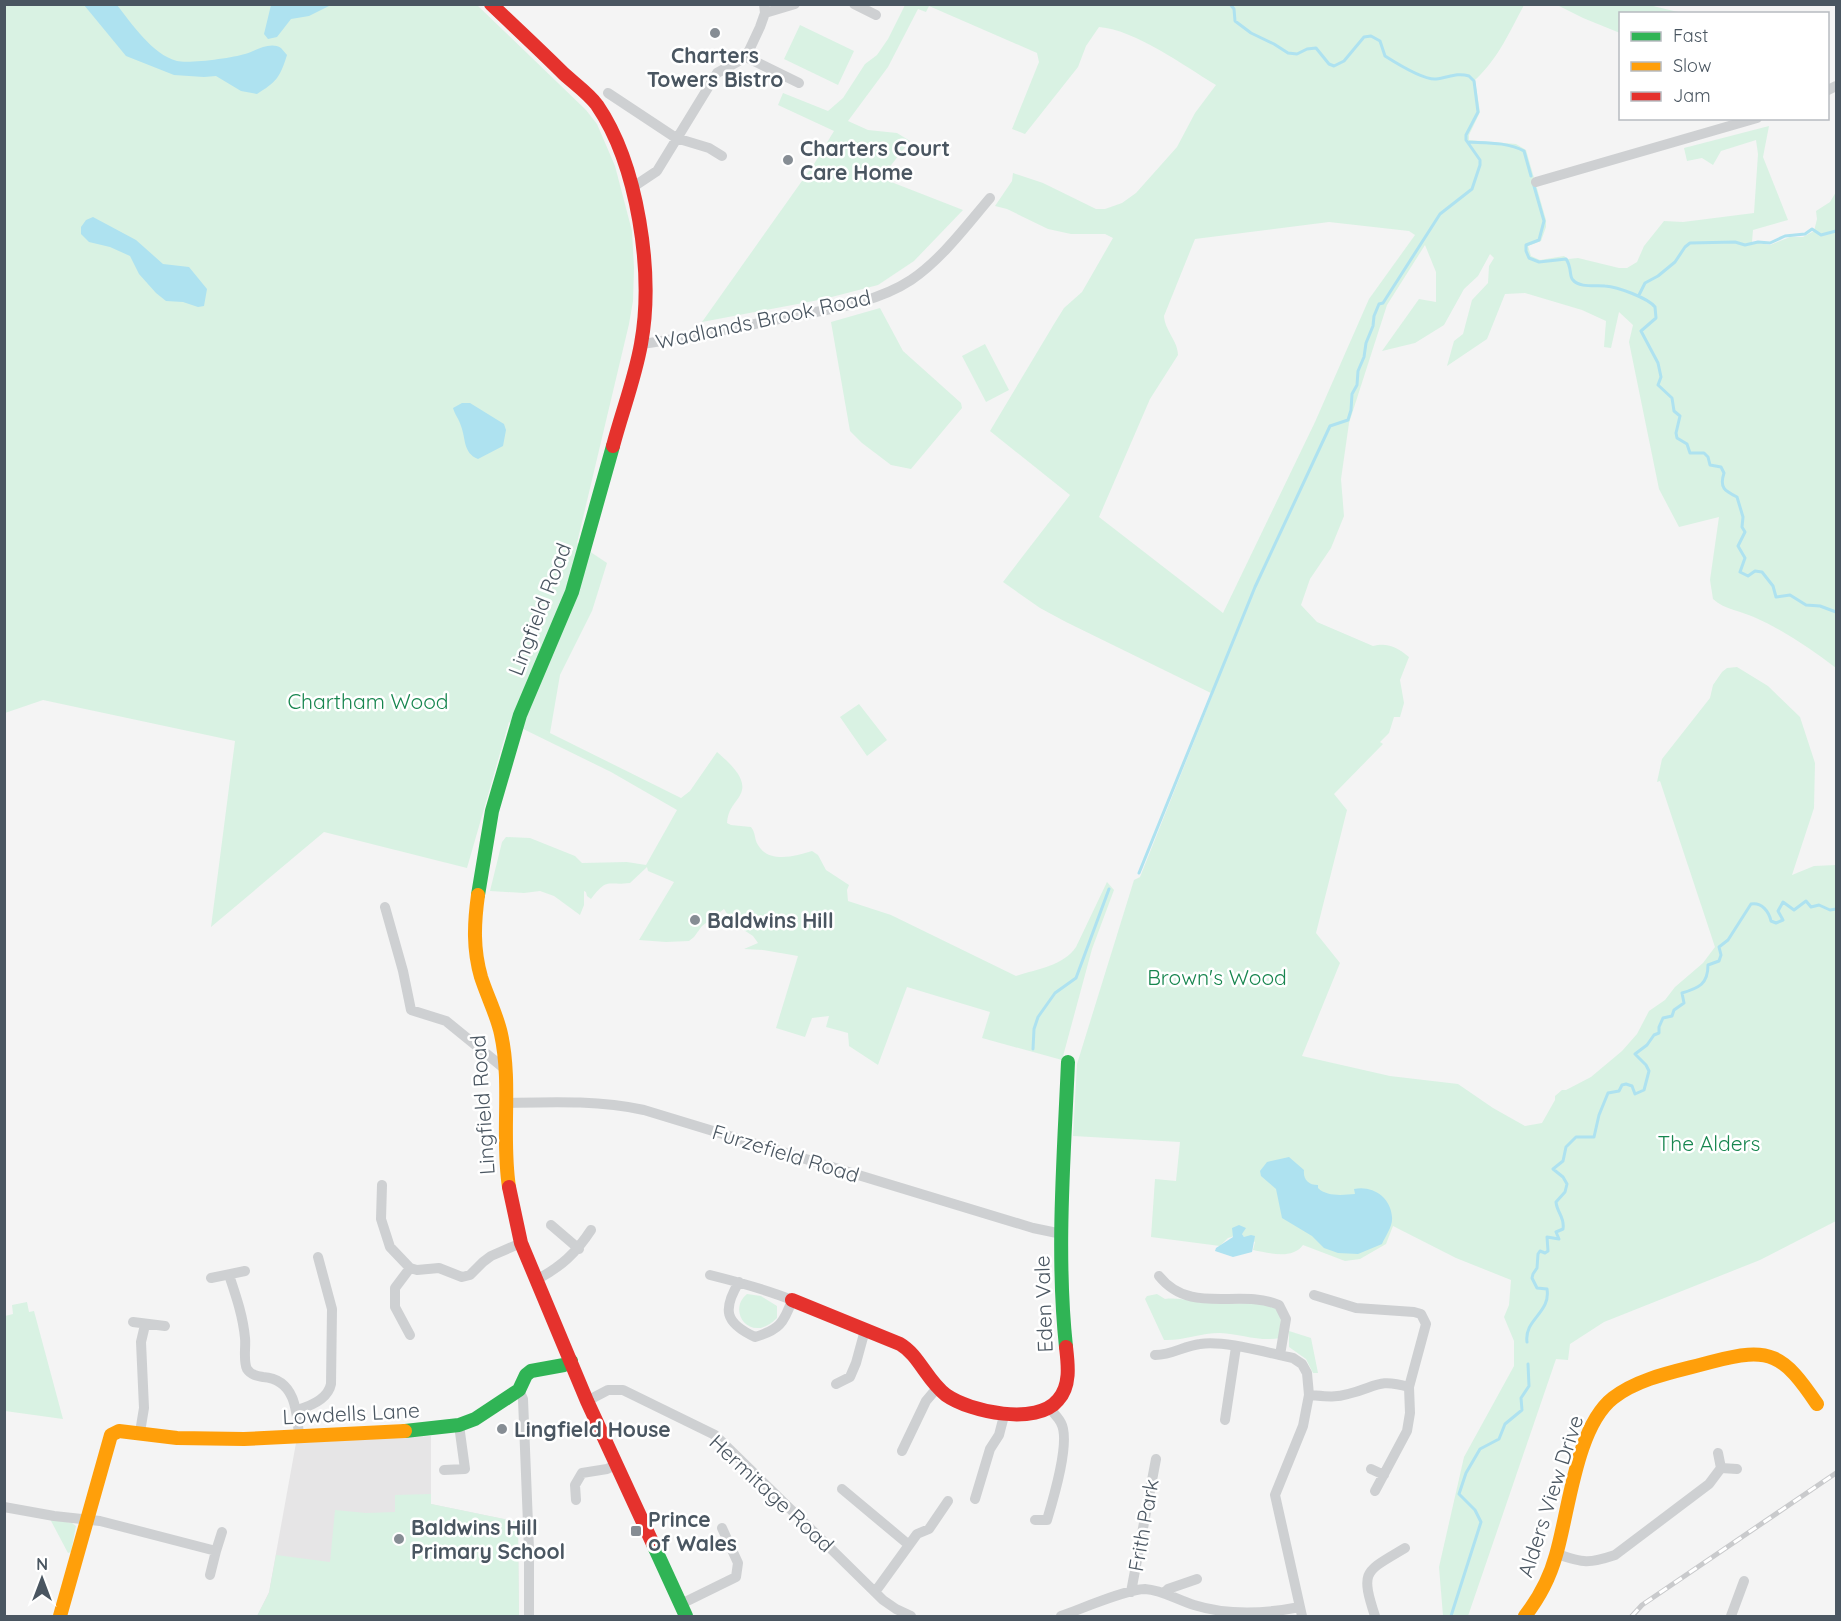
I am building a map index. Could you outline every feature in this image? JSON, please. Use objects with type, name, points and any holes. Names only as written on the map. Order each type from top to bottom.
[{"type":"street","name":"Lingfield Road","points":[[491,4],[596,104],[608,124],[633,187],[642,232],[645,303],[641,344],[572,592],[520,715],[492,811],[474,922],[475,950],[481,976],[501,1034],[505,1070],[505,1152],[521,1243],[586,1401],[684,1610]]},
{"type":"street","points":[[633,187],[657,171],[717,73],[746,57],[764,9],[795,4]]},
{"type":"street","points":[[854,4],[876,15]]},
{"type":"street","points":[[746,57],[799,83]]},
{"type":"street","points":[[608,93],[676,138],[709,148],[722,156]]},
{"type":"street","points":[[1536,182],[1750,120]]},
{"type":"street","name":"Wadlands Brook Road","points":[[641,344],[709,334],[826,310],[875,297],[909,281],[922,272],[966,227],[990,198]]},
{"type":"street","points":[[385,907],[411,1010],[446,1021],[505,1070]]},
{"type":"street","name":"Eden Vale","points":[[1050,1408],[1058,1401],[1065,1389],[1067,1373],[1062,1289],[1062,1234],[1068,1062]]},
{"type":"street","name":"Furzefield Road","points":[[505,1102],[588,1102],[616,1104],[644,1110],[1033,1228],[1062,1234]]},
{"type":"street","points":[[382,1185],[381,1219],[390,1247],[410,1268],[439,1269],[462,1277],[470,1275],[491,1256],[521,1243]]},
{"type":"street","points":[[551,1225],[579,1249]]},
{"type":"street","points":[[536,1280],[564,1264],[579,1249],[591,1230]]},
{"type":"street","points":[[297,1410],[323,1398],[330,1391],[331,1384],[332,1309],[318,1257]]},
{"type":"street","points":[[410,1268],[395,1288],[395,1307],[410,1335]]},
{"type":"street","points":[[211,1278],[245,1271]]},
{"type":"street","points":[[229,1275],[240,1310],[247,1369],[251,1374],[273,1378],[285,1385],[292,1394],[297,1410],[299,1436]]},
{"type":"street","points":[[710,1275],[767,1290],[885,1336],[907,1349],[937,1388],[949,1397],[967,1405],[1023,1414],[1037,1413],[1050,1408],[1062,1424],[1065,1441],[1047,1520],[1035,1520]]},
{"type":"street","points":[[1160,1276],[1167,1286],[1195,1299],[1266,1300],[1279,1305],[1286,1319],[1280,1355]]},
{"type":"street","points":[[739,1282],[730,1296],[728,1310],[731,1321],[740,1330],[755,1337],[771,1332],[784,1321],[792,1300]]},
{"type":"street","points":[[1314,1295],[1356,1308],[1420,1314],[1425,1318],[1426,1331],[1421,1341],[1409,1387],[1410,1413],[1407,1431],[1375,1491]]},
{"type":"street","points":[[140,1432],[144,1408],[139,1323],[165,1326]]},
{"type":"street","points":[[836,1384],[850,1377],[865,1330]]},
{"type":"street","points":[[1062,1616],[1145,1589],[1164,1593],[1196,1605],[1226,1611],[1301,1612],[1275,1495],[1303,1426],[1309,1395],[1307,1372],[1302,1364],[1293,1358],[1218,1343],[1200,1344],[1172,1354],[1155,1355]]},
{"type":"street","points":[[1225,1420],[1236,1347]]},
{"type":"street","name":"Alders View Drive","points":[[1525,1617],[1540,1596],[1557,1554],[1560,1534],[1587,1437],[1595,1418],[1604,1405],[1622,1392],[1665,1376],[1734,1355],[1752,1354],[1766,1355],[1786,1364],[1794,1371],[1811,1402]]},
{"type":"street","name":"Lowdells Lane","points":[[88,1519],[99,1472],[111,1435],[119,1431],[177,1438],[244,1439],[409,1432],[459,1425],[475,1419],[519,1390],[526,1375],[531,1371],[564,1365],[571,1361]]},
{"type":"street","points":[[1309,1395],[1332,1397],[1347,1395],[1379,1383],[1392,1382],[1409,1387]]},
{"type":"street","points":[[902,1451],[926,1401],[937,1388]]},
{"type":"street","points":[[519,1390],[523,1399],[529,1549],[529,1617]]},
{"type":"street","name":"Hermitage Road","points":[[586,1401],[608,1390],[623,1390],[715,1435],[875,1592],[896,1610],[911,1617]]},
{"type":"street","points":[[975,1499],[990,1449],[999,1435],[1005,1412]]},
{"type":"street","points":[[444,1470],[465,1469],[459,1425]]},
{"type":"street","points":[[1557,1554],[1581,1562],[1615,1555],[1709,1484],[1721,1468],[1718,1454]]},
{"type":"street","name":"Frith Park","points":[[1131,1592],[1156,1458]]},
{"type":"street","points":[[576,1500],[575,1485],[582,1473],[607,1469],[615,1465]]},
{"type":"street","points":[[1721,1468],[1737,1469]]},
{"type":"street","points":[[1371,1469],[1384,1475]]},
{"type":"street","points":[[842,1489],[909,1545]]},
{"type":"street","points":[[875,1592],[917,1534],[929,1529],[948,1501]]},
{"type":"street","points":[[4,1507],[88,1519],[156,1534],[216,1551]]},
{"type":"street","points":[[60,1617],[88,1519]]},
{"type":"street","points":[[684,1610],[736,1577],[738,1563],[722,1528]]},
{"type":"street","points":[[210,1575],[222,1532]]},
{"type":"street","points":[[1375,1617],[1366,1585],[1367,1576],[1378,1564],[1405,1548]]},
{"type":"street","points":[[1164,1593],[1168,1589],[1197,1579]]},
{"type":"street","points":[[1731,1617],[1734,1594],[1744,1581]]},
{"type":"shaded area","name":"Baldwins Hill Primary School","points":[[431,1436],[431,1504],[518,1522],[519,1616],[257,1616],[269,1592],[296,1443]]},
{"type":"green space","name":"Chartham Wood","points":[[4,5],[477,5],[586,110],[597,124],[615,166],[632,231],[633,301],[577,543],[607,563],[592,611],[560,675],[550,733],[681,798],[690,791],[717,752],[737,772],[742,784],[742,791],[730,811],[727,823],[751,827],[763,851],[769,855],[783,857],[812,851],[818,855],[826,870],[849,885],[848,901],[891,915],[1016,976],[1057,963],[1071,953],[1107,882],[1114,890],[1092,949],[1062,1060],[982,1038],[990,1012],[907,987],[878,1065],[849,1046],[848,1033],[826,1027],[829,1016],[812,1018],[805,1037],[776,1028],[798,956],[744,949],[758,943],[753,936],[733,923],[724,909],[702,926],[689,941],[639,940],[674,882],[648,871],[647,867],[630,883],[604,885],[591,899],[584,891],[584,905],[580,915],[554,896],[540,891],[524,893],[490,891],[502,842],[506,837],[530,838],[575,856],[582,863],[627,862],[646,865],[677,810],[611,772],[509,722],[467,868],[324,832],[211,927],[235,741],[43,700],[5,713]]},
{"type":"green space","points":[[905,5],[1524,5],[1497,54],[1475,80],[1480,112],[1469,135],[1469,140],[1516,144],[1526,150],[1546,220],[1541,241],[1528,246],[1531,256],[1540,260],[1564,256],[1568,259],[1578,258],[1627,268],[1637,262],[1644,246],[1664,221],[1683,222],[1754,213],[1758,154],[1756,140],[1721,151],[1713,165],[1702,158],[1687,161],[1684,148],[1769,126],[1763,157],[1788,220],[1753,230],[1752,242],[1770,245],[1790,237],[1803,237],[1814,231],[1816,211],[1830,202],[1836,192],[1836,668],[1777,629],[1723,606],[1713,599],[1710,580],[1719,517],[1679,527],[1659,489],[1629,342],[1633,325],[1619,312],[1611,348],[1604,347],[1606,321],[1582,310],[1525,293],[1505,294],[1487,339],[1447,366],[1454,341],[1463,334],[1472,300],[1488,283],[1489,266],[1494,258],[1490,254],[1478,276],[1464,289],[1444,325],[1415,343],[1382,351],[1419,299],[1436,302],[1436,272],[1425,245],[1387,305],[1349,423],[1341,479],[1344,516],[1331,548],[1310,579],[1301,605],[1317,622],[1373,646],[1392,647],[1409,657],[1400,680],[1404,703],[1400,717],[1394,717],[1389,733],[1380,742],[1383,744],[1334,794],[1347,810],[1316,933],[1340,963],[1302,1056],[1390,1076],[1458,1084],[1525,1126],[1542,1123],[1555,1096],[1562,1090],[1591,1077],[1622,1051],[1637,1034],[1649,1011],[1665,1000],[1675,987],[1703,963],[1715,947],[1660,781],[1657,782],[1662,759],[1710,698],[1713,685],[1727,668],[1737,667],[1768,686],[1800,717],[1815,763],[1814,808],[1792,875],[1814,866],[1836,865],[1836,1221],[1760,1260],[1604,1322],[1570,1344],[1568,1360],[1556,1359],[1468,1616],[1443,1616],[1439,1567],[1464,1457],[1514,1366],[1514,1341],[1504,1317],[1509,1305],[1511,1280],[1456,1258],[1393,1226],[1386,1244],[1360,1259],[1345,1261],[1303,1245],[1293,1253],[1287,1254],[1253,1250],[1255,1242],[1242,1234],[1228,1238],[1220,1246],[1151,1237],[1155,1179],[1176,1181],[1180,1142],[1073,1136],[1077,1064],[1134,880],[1140,877],[1213,694],[1066,622],[1040,608],[1003,582],[1070,495],[990,431],[1064,308],[1082,292],[1113,238],[1105,234],[1071,234],[1048,229],[1007,209],[995,206],[1012,181],[1013,173],[1043,183],[1096,209],[1105,209],[1122,203],[1136,193],[1177,147],[1195,113],[1216,85],[1144,42],[1099,27],[1086,46],[1078,67],[1025,134],[1012,129],[1039,62],[1037,53],[929,6],[926,12],[918,9],[888,67],[848,121],[868,130],[897,133],[910,141],[881,178],[963,210],[914,261],[878,285],[824,299],[702,322],[814,164],[834,131],[778,105],[783,93],[828,111],[843,98],[865,64],[877,55]],"holes":[[[1329,222],[1409,231],[1415,235],[1369,299],[1315,422],[1223,613],[1099,517],[1150,399],[1178,355],[1164,316],[1195,239]]]},
{"type":"green space","points":[[1557,5],[1649,5],[1678,12],[1619,12],[1619,33]]},
{"type":"green space","points":[[800,25],[854,51],[838,85],[784,59]]},
{"type":"green space","points":[[880,308],[903,351],[961,403],[962,408],[911,469],[891,465],[850,431],[831,322]]},
{"type":"green space","points":[[985,344],[1009,390],[986,402],[962,356]]},
{"type":"green space","points":[[859,704],[887,740],[867,756],[840,717]]},
{"type":"green space","points":[[747,1294],[761,1296],[777,1306],[777,1318],[758,1328],[751,1327],[744,1322],[739,1309],[741,1301]]},
{"type":"green space","points":[[1157,1294],[1165,1299],[1207,1303],[1270,1303],[1281,1313],[1280,1338],[1258,1338],[1220,1333],[1164,1340],[1145,1299],[1147,1296]]},
{"type":"green space","points":[[27,1302],[29,1312],[34,1311],[63,1419],[5,1411],[5,1316],[13,1314],[12,1305]]},
{"type":"green space","points":[[1289,1331],[1311,1338],[1318,1373],[1313,1373],[1306,1359],[1289,1347]]},
{"type":"green space","name":"Baldwins Hill Primary School","points":[[431,1494],[431,1504],[518,1522],[519,1616],[257,1616],[269,1593],[276,1555],[330,1562],[335,1510],[366,1513],[395,1512],[395,1495]]},
{"type":"green space","points":[[50,1519],[72,1523],[76,1526],[71,1552],[68,1553]]},
{"type":"water","points":[[271,4],[331,5],[309,16],[291,19],[277,37],[268,39],[264,34]]},
{"type":"water","points":[[84,5],[117,5],[151,45],[168,58],[177,61],[231,57],[272,46],[281,48],[287,55],[276,79],[257,94],[241,91],[216,76],[174,75],[126,56]]},
{"type":"water","points":[[93,217],[136,240],[163,264],[189,267],[207,289],[204,306],[166,301],[139,274],[130,256],[110,247],[89,242],[81,234],[81,227],[86,220]]},
{"type":"water","points":[[462,403],[470,403],[504,424],[506,430],[503,446],[478,459],[470,453],[453,408]]},
{"type":"water","points":[[1289,1157],[1304,1170],[1307,1181],[1318,1185],[1318,1188],[1326,1193],[1355,1194],[1354,1189],[1361,1188],[1374,1191],[1384,1198],[1391,1210],[1392,1220],[1382,1244],[1358,1254],[1338,1253],[1324,1248],[1312,1236],[1282,1218],[1276,1189],[1261,1176],[1260,1171],[1267,1162]]},
{"type":"water","points":[[1239,1225],[1246,1228],[1242,1234],[1244,1237],[1255,1236],[1252,1252],[1233,1257],[1215,1251],[1233,1237],[1232,1228]]},
{"type":"waterway","points":[[1139,873],[1255,587],[1330,426],[1348,420],[1352,394],[1357,385],[1358,371],[1379,304],[1383,303],[1440,214],[1472,189],[1480,165],[1480,160],[1466,140],[1466,135],[1478,112],[1474,81],[1469,76],[1456,75],[1431,79],[1417,74],[1385,56],[1380,41],[1371,36],[1364,37],[1344,61],[1334,66],[1329,64],[1316,48],[1297,54],[1288,53],[1251,33],[1235,21],[1234,9],[1230,4]]},
{"type":"waterway","points":[[1468,142],[1504,144],[1524,151],[1531,176]]},
{"type":"waterway","points":[[1534,186],[1544,221],[1539,240],[1526,245],[1529,258],[1539,262],[1566,259],[1572,279],[1576,283],[1625,291],[1646,300],[1655,307],[1656,318],[1641,331],[1658,363],[1661,377],[1658,385],[1672,398],[1674,411],[1680,416],[1677,438],[1687,444],[1690,453],[1704,453],[1710,465],[1721,467],[1724,473],[1722,482],[1724,488],[1737,497],[1743,517],[1742,527],[1745,532],[1738,546],[1745,558],[1740,572],[1748,576],[1755,571],[1762,572],[1773,586],[1776,597],[1790,595],[1806,605],[1820,606],[1836,612]]},
{"type":"waterway","points":[[1639,295],[1645,283],[1675,262],[1690,243],[1735,242],[1745,245],[1758,242],[1770,243],[1785,236],[1805,234],[1812,229],[1821,235],[1836,231]]},
{"type":"waterway","points":[[1033,1049],[1034,1029],[1038,1017],[1055,993],[1076,978],[1109,889]]},
{"type":"waterway","points":[[1527,1342],[1529,1327],[1542,1310],[1547,1297],[1547,1289],[1537,1288],[1532,1278],[1537,1268],[1538,1254],[1540,1251],[1545,1253],[1548,1251],[1547,1237],[1559,1239],[1556,1232],[1563,1229],[1563,1221],[1556,1202],[1565,1192],[1567,1184],[1563,1177],[1553,1169],[1563,1161],[1566,1147],[1576,1137],[1594,1137],[1599,1115],[1608,1093],[1619,1091],[1622,1085],[1626,1084],[1632,1086],[1635,1094],[1644,1090],[1649,1071],[1635,1054],[1659,1033],[1663,1018],[1672,1016],[1674,1010],[1684,1003],[1682,993],[1698,987],[1704,981],[1708,965],[1719,961],[1721,955],[1719,947],[1728,940],[1751,904],[1762,906],[1769,914],[1771,921],[1776,923],[1783,920],[1778,911],[1783,902],[1794,910],[1806,901],[1811,907],[1819,905],[1830,910],[1836,909]]},
{"type":"waterway","points":[[1451,1616],[1481,1522],[1475,1510],[1459,1494],[1466,1473],[1480,1449],[1499,1439],[1505,1424],[1522,1410],[1521,1398],[1529,1386],[1528,1364]]},
{"type":"railway","points":[[1632,1616],[1642,1605],[1836,1473]]},
{"type":"traffic: fast","points":[[478,895],[492,811],[520,715],[572,592],[613,446]]},
{"type":"traffic: fast","points":[[1066,1347],[1061,1240],[1068,1062]]},
{"type":"traffic: fast","points":[[405,1431],[459,1425],[475,1419],[519,1390],[526,1375],[531,1371],[564,1365],[571,1361]]},
{"type":"traffic: fast","points":[[653,1544],[686,1616]]},
{"type":"traffic: slow","points":[[478,895],[475,946],[481,977],[499,1027],[504,1053],[509,1187]]},
{"type":"traffic: slow","points":[[1525,1616],[1544,1587],[1554,1563],[1576,1471],[1590,1429],[1600,1411],[1613,1398],[1635,1385],[1660,1376],[1731,1357],[1762,1355],[1774,1358],[1795,1374],[1817,1404]]},
{"type":"traffic: slow","points":[[60,1616],[111,1435],[119,1431],[177,1438],[244,1439],[405,1431]]},
{"type":"traffic: jam","points":[[491,4],[597,105],[623,158],[632,188],[644,253],[645,316],[635,370],[613,446]]},
{"type":"traffic: jam","points":[[509,1187],[521,1243],[587,1401],[653,1544]]},
{"type":"traffic: jam","points":[[792,1300],[900,1344],[913,1355],[933,1383],[946,1395],[971,1407],[1003,1414],[1035,1413],[1048,1408],[1058,1400],[1067,1382],[1066,1347]]},
{"type":"place","name":"Charters Towers Bistro","points":[[715,33]]},
{"type":"place","name":"Charters Court Care Home","points":[[788,160]]},
{"type":"place","name":"Baldwins Hill","points":[[695,920]]},
{"type":"place","name":"Lingfield House","points":[[502,1429]]},
{"type":"place","name":"Prince of Wales","points":[[636,1531]]},
{"type":"place","name":"Baldwins Hill Primary School","points":[[399,1539]]},
{"type":"park label","name":"Brown's Wood","points":[[1217,977]]},
{"type":"park label","name":"The Alders","points":[[1709,1143]]}]
